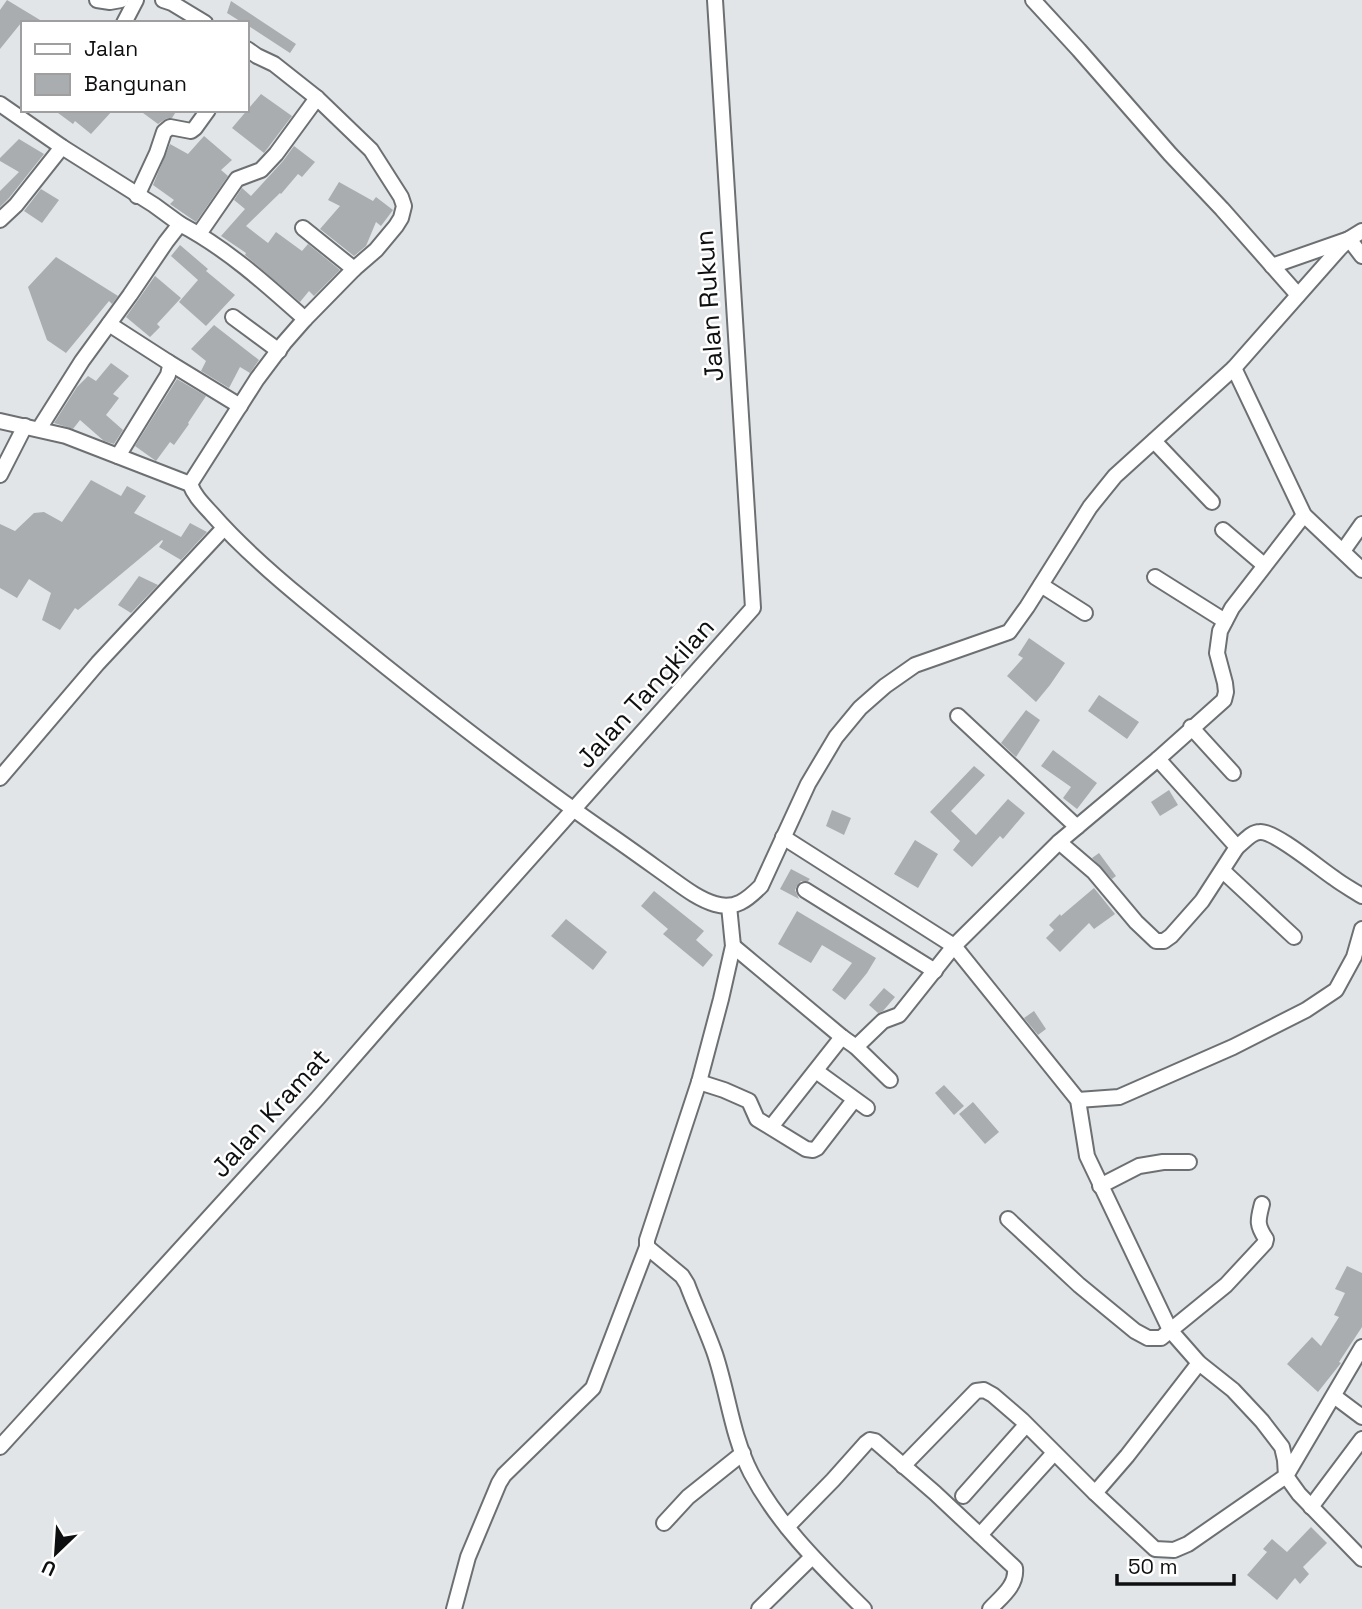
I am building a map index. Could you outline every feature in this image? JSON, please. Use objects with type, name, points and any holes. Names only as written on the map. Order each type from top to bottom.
[{"type":"street","points":[[97,0],[121,0]]},
{"type":"street","points":[[125,21],[136,0]]},
{"type":"street","points":[[163,0],[173,3],[202,21]]},
{"type":"street","name":"Jalan Rukun","points":[[715,0],[753,608]]},
{"type":"street","points":[[1033,0],[1298,295]]},
{"type":"street","points":[[190,484],[257,379],[305,320],[376,250],[396,226],[404,206],[371,150],[317,98],[274,64],[250,58]]},
{"type":"street","points":[[199,234],[237,180],[261,170],[317,98]]},
{"type":"street","points":[[0,104],[224,251],[272,289],[305,320]]},
{"type":"street","points":[[137,196],[164,132],[170,127],[191,131],[207,112]]},
{"type":"street","points":[[0,220],[16,205],[62,147]]},
{"type":"street","points":[[0,475],[180,224]]},
{"type":"street","points":[[303,228],[354,269]]},
{"type":"street","points":[[1272,265],[1349,239],[1362,231]]},
{"type":"street","points":[[1349,239],[1362,256]]},
{"type":"street","points":[[0,421],[66,436],[190,484],[195,496],[223,528],[270,572],[388,669],[574,810],[701,898],[714,904],[729,906],[740,904],[761,886],[808,783],[836,737],[860,708],[915,665],[1009,632],[1090,507],[1115,476],[1234,368],[1349,239]]},
{"type":"street","points":[[233,317],[279,351]]},
{"type":"street","points":[[109,324],[240,406]]},
{"type":"street","points":[[118,456],[168,375],[168,362]]},
{"type":"street","points":[[1234,368],[1304,515],[1362,570]]},
{"type":"street","points":[[1154,440],[1212,502]]},
{"type":"street","points":[[856,1047],[883,1021],[900,1016],[954,946],[1059,842],[1224,700],[1226,692],[1217,653],[1220,631],[1232,608],[1304,515]]},
{"type":"street","points":[[1343,551],[1362,524]]},
{"type":"street","points":[[0,778],[98,663],[223,528]]},
{"type":"street","points":[[1223,530],[1264,565]]},
{"type":"street","points":[[1155,577],[1225,621]]},
{"type":"street","points":[[1041,585],[1085,613]]},
{"type":"street","name":"Jalan Tangkilan","points":[[574,810],[753,608]]},
{"type":"street","points":[[958,716],[1077,827]]},
{"type":"street","points":[[1191,727],[1233,773]]},
{"type":"street","points":[[1158,758],[1237,847]]},
{"type":"street","name":"Jalan Kramat","points":[[0,1447],[317,1099],[574,810]]},
{"type":"street","points":[[1059,842],[1094,872],[1156,942],[1171,936],[1202,901],[1237,847],[1258,831],[1280,840],[1362,896]]},
{"type":"street","points":[[783,837],[954,946],[1078,1100],[1087,1156],[1170,1330],[1199,1363],[1233,1390],[1262,1421],[1282,1447],[1286,1476],[1299,1494],[1360,1553]]},
{"type":"street","points":[[1223,870],[1294,936]]},
{"type":"street","points":[[805,890],[935,971]]},
{"type":"street","points":[[454,1609],[468,1557],[499,1483],[509,1469],[593,1388],[647,1247],[699,1082],[733,946],[729,906]]},
{"type":"street","points":[[1078,1100],[1119,1097],[1233,1047],[1306,1010],[1336,989],[1354,957],[1362,929]]},
{"type":"street","points":[[733,946],[856,1047],[890,1080]]},
{"type":"street","points":[[771,1127],[842,1037]]},
{"type":"street","points":[[699,1082],[749,1101],[757,1119],[806,1149],[813,1150],[860,1104],[816,1071]]},
{"type":"street","points":[[1100,1186],[1139,1166],[1163,1161],[1189,1162]]},
{"type":"street","points":[[1008,1219],[1079,1285],[1135,1331],[1148,1338],[1161,1338],[1226,1285],[1265,1243],[1266,1239],[1258,1221],[1262,1204]]},
{"type":"street","points":[[647,1247],[682,1276],[687,1284],[715,1354],[738,1441],[757,1482],[787,1527],[864,1609]]},
{"type":"street","points":[[904,1465],[976,1391],[984,1390],[1027,1425],[1156,1549],[1174,1550],[1188,1544],[1286,1476],[1362,1347]]},
{"type":"street","points":[[1095,1493],[1199,1363]]},
{"type":"street","points":[[1334,1395],[1362,1417]]},
{"type":"street","points":[[962,1496],[1027,1425]]},
{"type":"street","points":[[1311,1507],[1362,1439]]},
{"type":"street","points":[[787,1527],[870,1440],[875,1441],[1015,1568],[1014,1583],[990,1609]]},
{"type":"street","points":[[664,1522],[688,1497],[743,1452]]},
{"type":"street","points":[[980,1535],[1054,1452]]},
{"type":"street","points":[[759,1609],[813,1557]]},
{"type":"building","points":[[7,0],[42,21],[21,21],[0,49],[0,10]]},
{"type":"building","points":[[231,1],[296,44],[290,53],[248,26],[248,21],[240,21],[227,13]]},
{"type":"building","points":[[261,94],[292,116],[264,153],[232,128]]},
{"type":"building","points":[[57,112],[111,112],[91,134],[75,121],[73,124]]},
{"type":"building","points":[[142,112],[176,112],[172,118],[158,124]]},
{"type":"building","points":[[204,136],[232,160],[221,170],[228,176],[196,222],[170,204],[174,200],[153,185],[170,144],[188,154]]},
{"type":"building","points":[[19,139],[44,154],[0,207],[0,191],[19,172],[0,161],[0,158]]},
{"type":"building","points":[[294,146],[315,162],[302,177],[298,174],[281,194],[246,226],[268,243],[276,232],[302,251],[308,244],[340,270],[314,296],[309,291],[300,302],[245,255],[246,253],[221,236],[245,209],[234,200],[242,188],[251,196]]},
{"type":"building","points":[[339,182],[373,201],[376,197],[393,210],[381,226],[376,222],[366,246],[354,256],[320,229],[340,206],[328,200]]},
{"type":"building","points":[[41,189],[59,200],[42,223],[24,211]]},
{"type":"building","points":[[180,245],[235,295],[206,326],[179,302],[198,280],[171,256]]},
{"type":"building","points":[[56,257],[118,296],[112,304],[109,301],[66,353],[47,340],[28,287]]},
{"type":"building","points":[[155,276],[181,298],[157,324],[160,327],[150,337],[126,317]]},
{"type":"building","points":[[214,325],[259,360],[250,373],[240,367],[229,388],[201,371],[206,361],[191,349]]},
{"type":"building","points":[[111,363],[129,376],[113,394],[119,398],[106,415],[123,430],[114,444],[104,441],[80,420],[73,429],[54,423],[77,387],[88,376],[96,381]]},
{"type":"building","points":[[177,379],[206,396],[174,445],[170,442],[156,461],[135,446]]},
{"type":"building","points":[[91,480],[121,496],[127,486],[146,496],[134,513],[181,537],[190,523],[207,532],[181,560],[159,547],[162,540],[78,610],[75,608],[60,630],[42,620],[51,593],[29,579],[17,598],[0,588],[0,524],[15,531],[34,513],[44,512],[62,522]]},
{"type":"building","points":[[139,576],[158,585],[131,613],[118,605]]},
{"type":"building","points":[[1029,638],[1065,663],[1036,702],[1007,676],[1023,658],[1018,655]]},
{"type":"building","points":[[1099,695],[1139,722],[1127,739],[1088,711]]},
{"type":"building","points":[[1026,710],[1040,720],[1016,757],[1001,743]]},
{"type":"building","points":[[1053,750],[1097,783],[1077,809],[1063,798],[1071,787],[1041,766]]},
{"type":"building","points":[[974,766],[985,775],[951,811],[976,835],[1008,799],[1025,813],[1003,839],[1000,836],[972,867],[953,850],[960,841],[930,812]]},
{"type":"building","points":[[1169,790],[1178,805],[1160,816],[1151,802]]},
{"type":"building","points":[[832,810],[851,818],[844,835],[826,826]]},
{"type":"building","points":[[915,840],[938,854],[918,888],[894,874]]},
{"type":"building","points":[[1099,853],[1116,876],[1112,879],[1092,858]]},
{"type":"building","points":[[791,869],[810,879],[801,881],[797,886],[795,890],[799,899],[780,889]]},
{"type":"building","points":[[1094,888],[1115,914],[1094,929],[1089,923],[1060,952],[1046,938],[1054,930],[1049,925]]},
{"type":"building","points":[[654,891],[704,931],[696,940],[713,955],[703,967],[663,934],[668,929],[641,906]]},
{"type":"building","points":[[797,911],[876,958],[845,1000],[832,990],[852,963],[822,945],[811,963],[778,944]]},
{"type":"building","points":[[566,919],[607,952],[593,970],[551,936]]},
{"type":"building","points":[[884,988],[895,997],[878,1013],[869,1005]]},
{"type":"building","points":[[1034,1011],[1046,1029],[1038,1035],[1024,1018]]},
{"type":"building","points":[[944,1085],[964,1106],[954,1115],[935,1093]]},
{"type":"building","points":[[973,1102],[999,1132],[985,1144],[959,1114]]},
{"type":"building","points":[[1347,1266],[1362,1273],[1362,1327],[1339,1362],[1341,1363],[1318,1392],[1287,1364],[1312,1337],[1321,1346],[1339,1317],[1334,1315],[1345,1293],[1335,1289]]},
{"type":"building","points":[[1311,1527],[1327,1543],[1303,1567],[1309,1574],[1300,1584],[1295,1578],[1277,1600],[1247,1575],[1267,1552],[1263,1549],[1272,1539],[1287,1552]]}]
